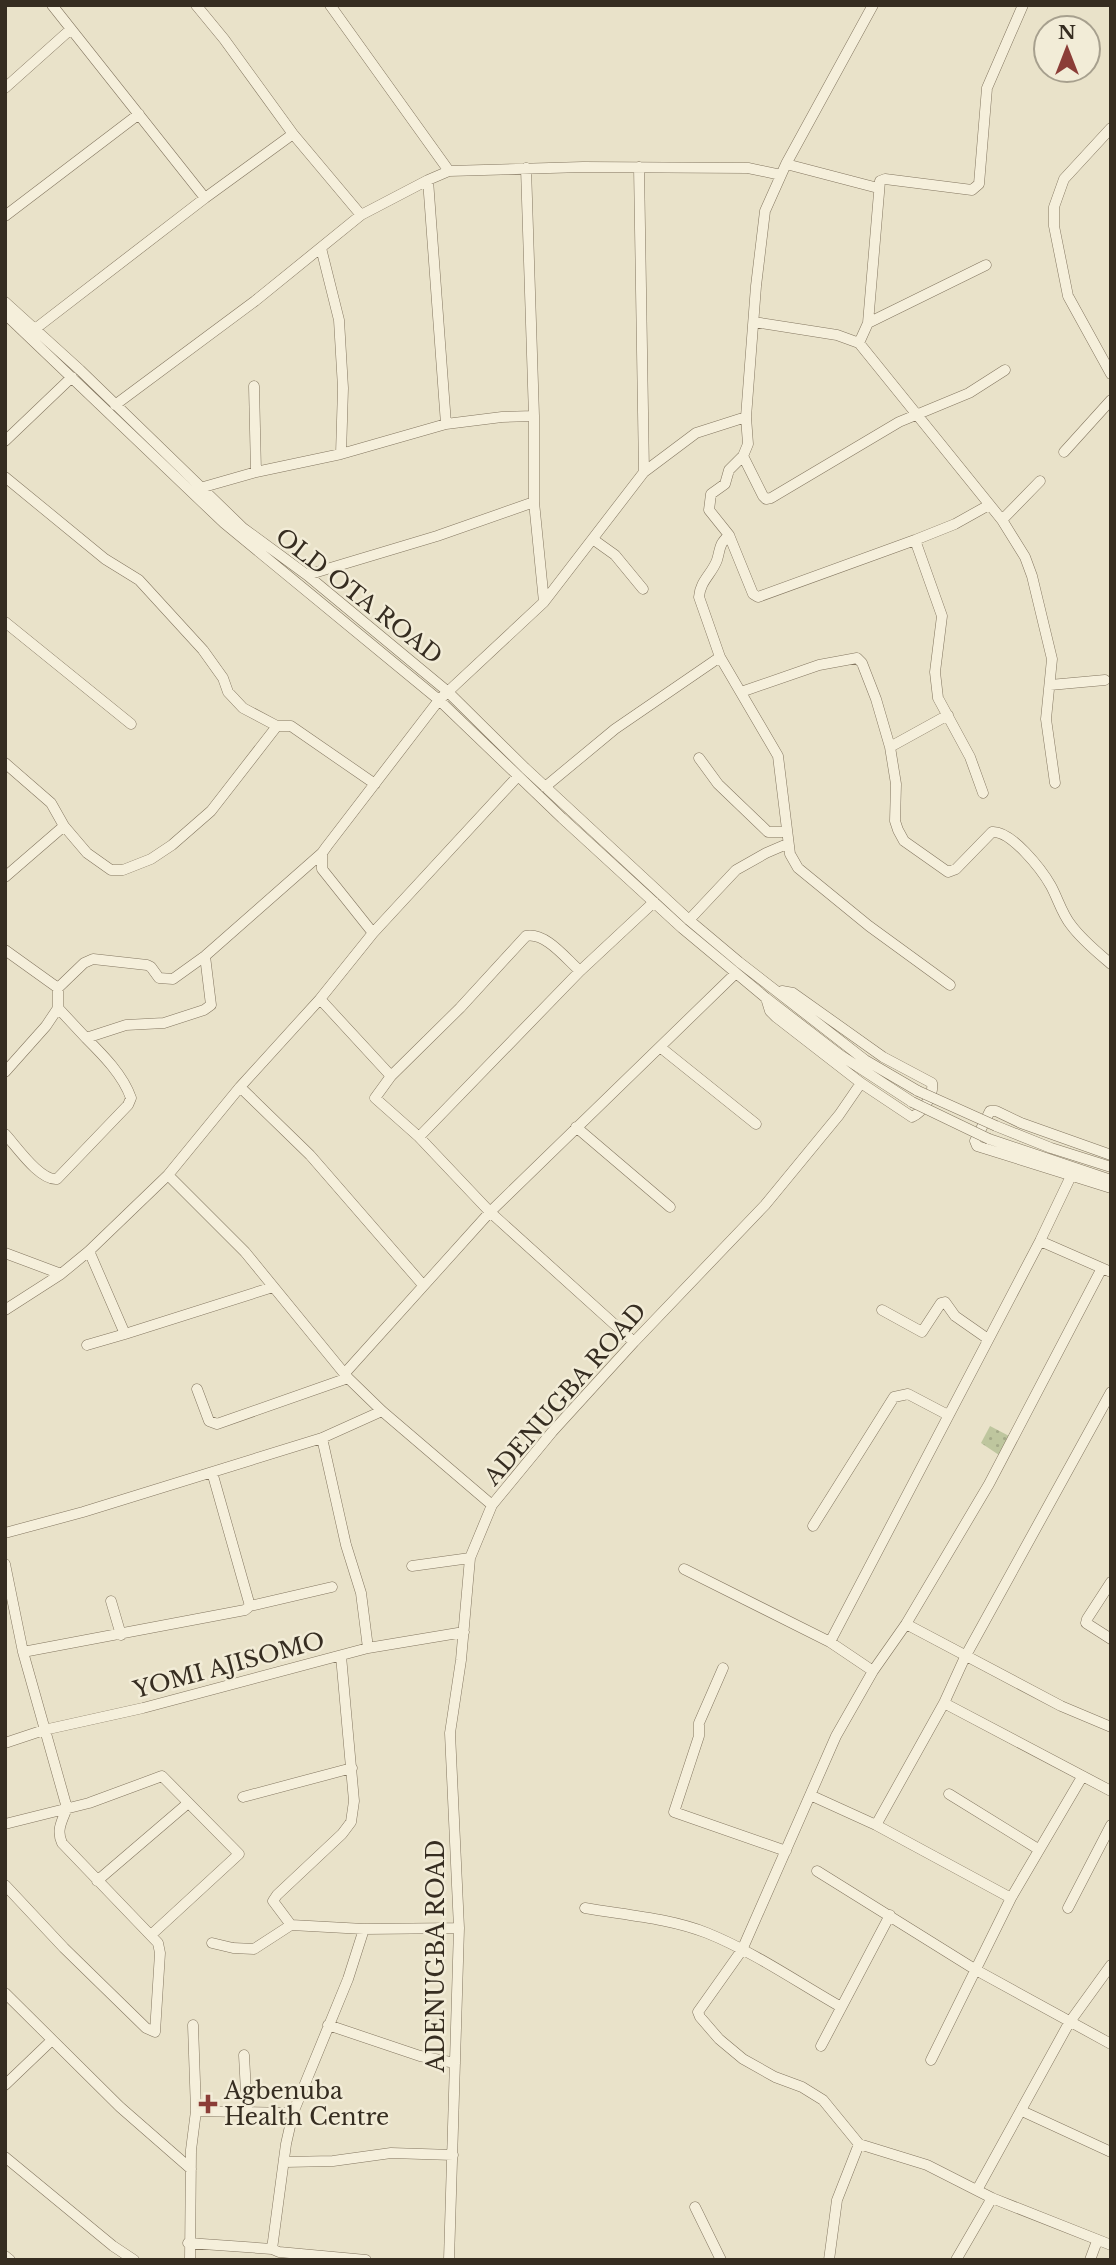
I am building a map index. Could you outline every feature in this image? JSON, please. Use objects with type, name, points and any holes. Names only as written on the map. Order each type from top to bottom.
[{"type":"street","points":[[52,5],[205,198]]},
{"type":"street","points":[[195,5],[224,38],[293,134],[361,215]]},
{"type":"street","points":[[330,5],[449,171]]},
{"type":"street","points":[[873,5],[786,164],[765,211],[755,286],[746,417],[748,444],[743,456],[729,470],[725,484],[711,494],[709,510],[729,535],[753,594],[758,597],[915,540],[955,524],[989,505]]},
{"type":"street","points":[[859,343],[868,323],[878,188],[882,179],[972,190],[976,188],[980,175],[987,88],[1023,5]]},
{"type":"street","points":[[5,88],[71,29]]},
{"type":"street","points":[[5,216],[139,114]]},
{"type":"street","points":[[1111,128],[1064,179],[1054,206],[1068,296],[1111,374]]},
{"type":"street","points":[[35,329],[293,134]]},
{"type":"street","points":[[786,164],[878,188]]},
{"type":"street","points":[[639,167],[644,472]]},
{"type":"street","points":[[526,168],[534,502],[544,603]]},
{"type":"street","points":[[115,405],[193,348],[361,215],[449,171],[526,168],[748,168],[781,175]]},
{"type":"street","points":[[428,180],[446,425]]},
{"type":"street","points":[[321,248],[339,320],[341,454]]},
{"type":"street","points":[[868,323],[986,265]]},
{"type":"street","name":"OLD OTA ROAD","points":[[5,302],[254,537],[307,575],[447,691],[686,924]]},
{"type":"street","name":"OLD OTA ROAD","points":[[5,314],[224,523],[439,700],[654,902],[686,924]]},
{"type":"street","points":[[754,322],[837,335],[859,343],[1002,520],[1025,557],[1032,576],[1052,659],[1046,719],[1055,783]]},
{"type":"street","points":[[743,456],[763,496],[766,499],[771,498],[899,422],[969,393],[1005,370]]},
{"type":"street","points":[[5,441],[72,377]]},
{"type":"street","points":[[254,386],[256,472]]},
{"type":"street","points":[[1064,452],[1111,400]]},
{"type":"street","points":[[200,488],[446,425],[534,415]]},
{"type":"street","points":[[5,1072],[47,1026],[58,1008],[58,988],[84,963],[93,959],[147,965],[159,978],[166,980],[173,979],[205,957],[322,853],[439,700],[544,603],[644,472],[696,433],[746,417]]},
{"type":"street","points":[[5,477],[105,559],[139,580],[203,650],[234,699],[243,708],[277,726],[291,726],[375,784]]},
{"type":"street","points":[[1002,520],[1040,481]]},
{"type":"street","points":[[307,575],[437,536],[534,502]]},
{"type":"street","points":[[729,535],[719,545],[717,561],[699,587],[699,597],[720,657],[778,755],[790,854],[798,868],[869,926],[950,985]]},
{"type":"street","points":[[594,540],[615,555],[643,589]]},
{"type":"street","points":[[915,540],[942,616],[935,672],[938,698],[970,757],[983,793]]},
{"type":"street","points":[[5,622],[131,724]]},
{"type":"street","points":[[545,787],[615,729],[720,657]]},
{"type":"street","points":[[741,692],[819,665],[857,658],[862,663],[876,699],[890,747],[896,784],[895,821],[904,841],[948,872],[956,869],[992,832],[1004,835],[1016,843],[1049,882],[1070,924],[1111,964]]},
{"type":"street","points":[[1050,685],[1105,680]]},
{"type":"street","points":[[890,747],[948,715]]},
{"type":"street","points":[[5,763],[51,803],[64,826],[87,853],[111,870],[123,870],[139,865],[172,845],[211,811],[277,726]]},
{"type":"street","points":[[699,758],[718,784],[768,832],[786,832]]},
{"type":"street","points":[[5,1310],[61,1274],[89,1251],[168,1175],[240,1087],[320,999],[373,933],[518,776]]},
{"type":"street","points":[[5,877],[64,826]]},
{"type":"street","points":[[686,924],[736,870],[787,844]]},
{"type":"street","points":[[322,853],[322,869],[373,933]]},
{"type":"street","points":[[419,1137],[580,971],[654,902]]},
{"type":"street","points":[[686,924],[766,998],[840,1055],[912,1102],[989,1139],[1111,1180]]},
{"type":"street","points":[[686,924],[865,1059],[918,1091],[996,1126],[1111,1167]]},
{"type":"street","points":[[580,971],[542,938],[533,934],[526,936],[460,1008],[391,1076],[375,1098],[419,1137],[490,1212],[634,1342]]},
{"type":"street","points":[[5,950],[58,988]]},
{"type":"street","points":[[86,1038],[126,1025],[164,1023],[204,1010],[211,1005],[205,957]]},
{"type":"street","points":[[197,1389],[209,1421],[216,1424],[347,1375],[423,1285],[490,1212],[736,973]]},
{"type":"street","points":[[766,998],[770,1011],[776,1017],[861,1083],[912,1117],[921,1112],[934,1086],[932,1083],[883,1057],[793,993],[778,991]]},
{"type":"street","points":[[320,999],[391,1076]]},
{"type":"street","points":[[5,1134],[39,1172],[51,1180],[57,1179],[128,1105],[131,1098],[104,1056],[58,1008]]},
{"type":"street","points":[[660,1047],[756,1124]]},
{"type":"street","name":"ADENUGBA ROAD","points":[[449,2260],[459,1928],[450,1733],[464,1632],[470,1559],[492,1505],[552,1432],[765,1205],[839,1115],[861,1083]]},
{"type":"street","points":[[240,1087],[310,1154],[423,1285]]},
{"type":"street","points":[[1111,1155],[1021,1123],[996,1111],[990,1111],[975,1141],[977,1146],[1111,1188]]},
{"type":"street","points":[[576,1127],[670,1207]]},
{"type":"street","points":[[168,1175],[245,1252],[347,1375],[382,1411],[492,1505]]},
{"type":"street","points":[[830,1642],[1040,1241],[1071,1176]]},
{"type":"street","points":[[1040,1241],[1106,1270],[989,1484],[906,1624],[873,1671],[836,1736],[742,1950],[700,2009],[700,2017],[719,2039],[743,2059],[775,2077],[803,2087],[823,2100],[859,2144],[927,2165],[992,2198],[1111,2245]]},
{"type":"street","points":[[89,1251],[125,1334]]},
{"type":"street","points":[[5,1253],[61,1274]]},
{"type":"street","points":[[87,1345],[273,1287]]},
{"type":"street","points":[[882,1310],[922,1332],[941,1303],[946,1302],[955,1315],[988,1339]]},
{"type":"street","points":[[876,1825],[944,1703],[965,1657],[1107,1409],[1111,1392]]},
{"type":"street","points":[[813,1526],[894,1397],[908,1394],[948,1415]]},
{"type":"street","points":[[5,1533],[322,1438],[382,1411]]},
{"type":"street","points":[[322,1438],[346,1545],[361,1593],[368,1648]]},
{"type":"street","points":[[212,1472],[250,1606]]},
{"type":"street","points":[[412,1566],[470,1559]]},
{"type":"street","points":[[5,1564],[23,1652],[67,1808],[59,1828],[62,1843],[158,1943],[160,1953],[155,2032],[146,2028],[64,1948],[5,1885]]},
{"type":"street","points":[[684,1569],[830,1642],[873,1671]]},
{"type":"street","points":[[1111,1582],[1086,1623],[1111,1639]]},
{"type":"street","points":[[23,1652],[245,1611],[250,1606],[332,1587]]},
{"type":"street","points":[[111,1601],[121,1635]]},
{"type":"street","points":[[906,1624],[1061,1706],[1111,1727]]},
{"type":"street","name":"YOMI AJISOMO","points":[[5,1743],[44,1730],[144,1708],[368,1648],[464,1632]]},
{"type":"street","points":[[291,1925],[273,1901],[276,1895],[326,1850],[351,1822],[354,1801],[341,1656]]},
{"type":"street","points":[[723,1668],[699,1723],[699,1737],[674,1812],[786,1851]]},
{"type":"street","points":[[944,1703],[1111,1791]]},
{"type":"street","points":[[243,1797],[352,1768]]},
{"type":"street","points":[[5,1824],[89,1803],[162,1776],[239,1854],[151,1935]]},
{"type":"street","points":[[931,2060],[1011,1898],[1082,1777]]},
{"type":"street","points":[[949,1794],[1038,1849]]},
{"type":"street","points":[[810,1795],[876,1825],[1011,1898]]},
{"type":"street","points":[[97,1881],[187,1804]]},
{"type":"street","points":[[1068,1908],[1111,1825]]},
{"type":"street","points":[[817,1871],[976,1970],[1111,2045]]},
{"type":"street","points":[[585,1908],[682,1925],[707,1933],[841,2007]]},
{"type":"street","points":[[821,2046],[890,1915]]},
{"type":"street","points":[[212,1943],[254,1949],[291,1925],[364,1929],[459,1928]]},
{"type":"street","points":[[272,2249],[293,2113],[348,1979],[364,1929]]},
{"type":"street","points":[[977,2190],[1069,2024],[1111,1965]]},
{"type":"street","points":[[5,1993],[120,2107],[191,2169]]},
{"type":"street","points":[[190,2260],[188,2244],[191,2169],[196,2111],[193,2025]]},
{"type":"street","points":[[328,2025],[420,2056],[456,2063]]},
{"type":"street","points":[[5,2085],[51,2041]]},
{"type":"street","points":[[244,2055],[247,2111]]},
{"type":"street","points":[[196,2111],[293,2113]]},
{"type":"street","points":[[1022,2111],[1111,2152]]},
{"type":"street","points":[[829,2260],[837,2200],[859,2144]]},
{"type":"street","points":[[285,2162],[333,2161],[391,2153],[453,2155]]},
{"type":"street","points":[[5,2157],[113,2246],[134,2260]]},
{"type":"street","points":[[956,2260],[992,2198]]},
{"type":"street","points":[[695,2207],[721,2260]]},
{"type":"street","points":[[1090,2260],[1097,2241]]},
{"type":"street","points":[[188,2244],[272,2249],[279,2252],[366,2260]]},
{"type":"street","points":[[5,2256],[9,2260]]},
{"type":"green space","points":[[990,1426],[1011,1437],[999,1455],[981,1443]]},
{"type":"place","name":"Agbenuba Health Centre","points":[[208,2104]]}]
